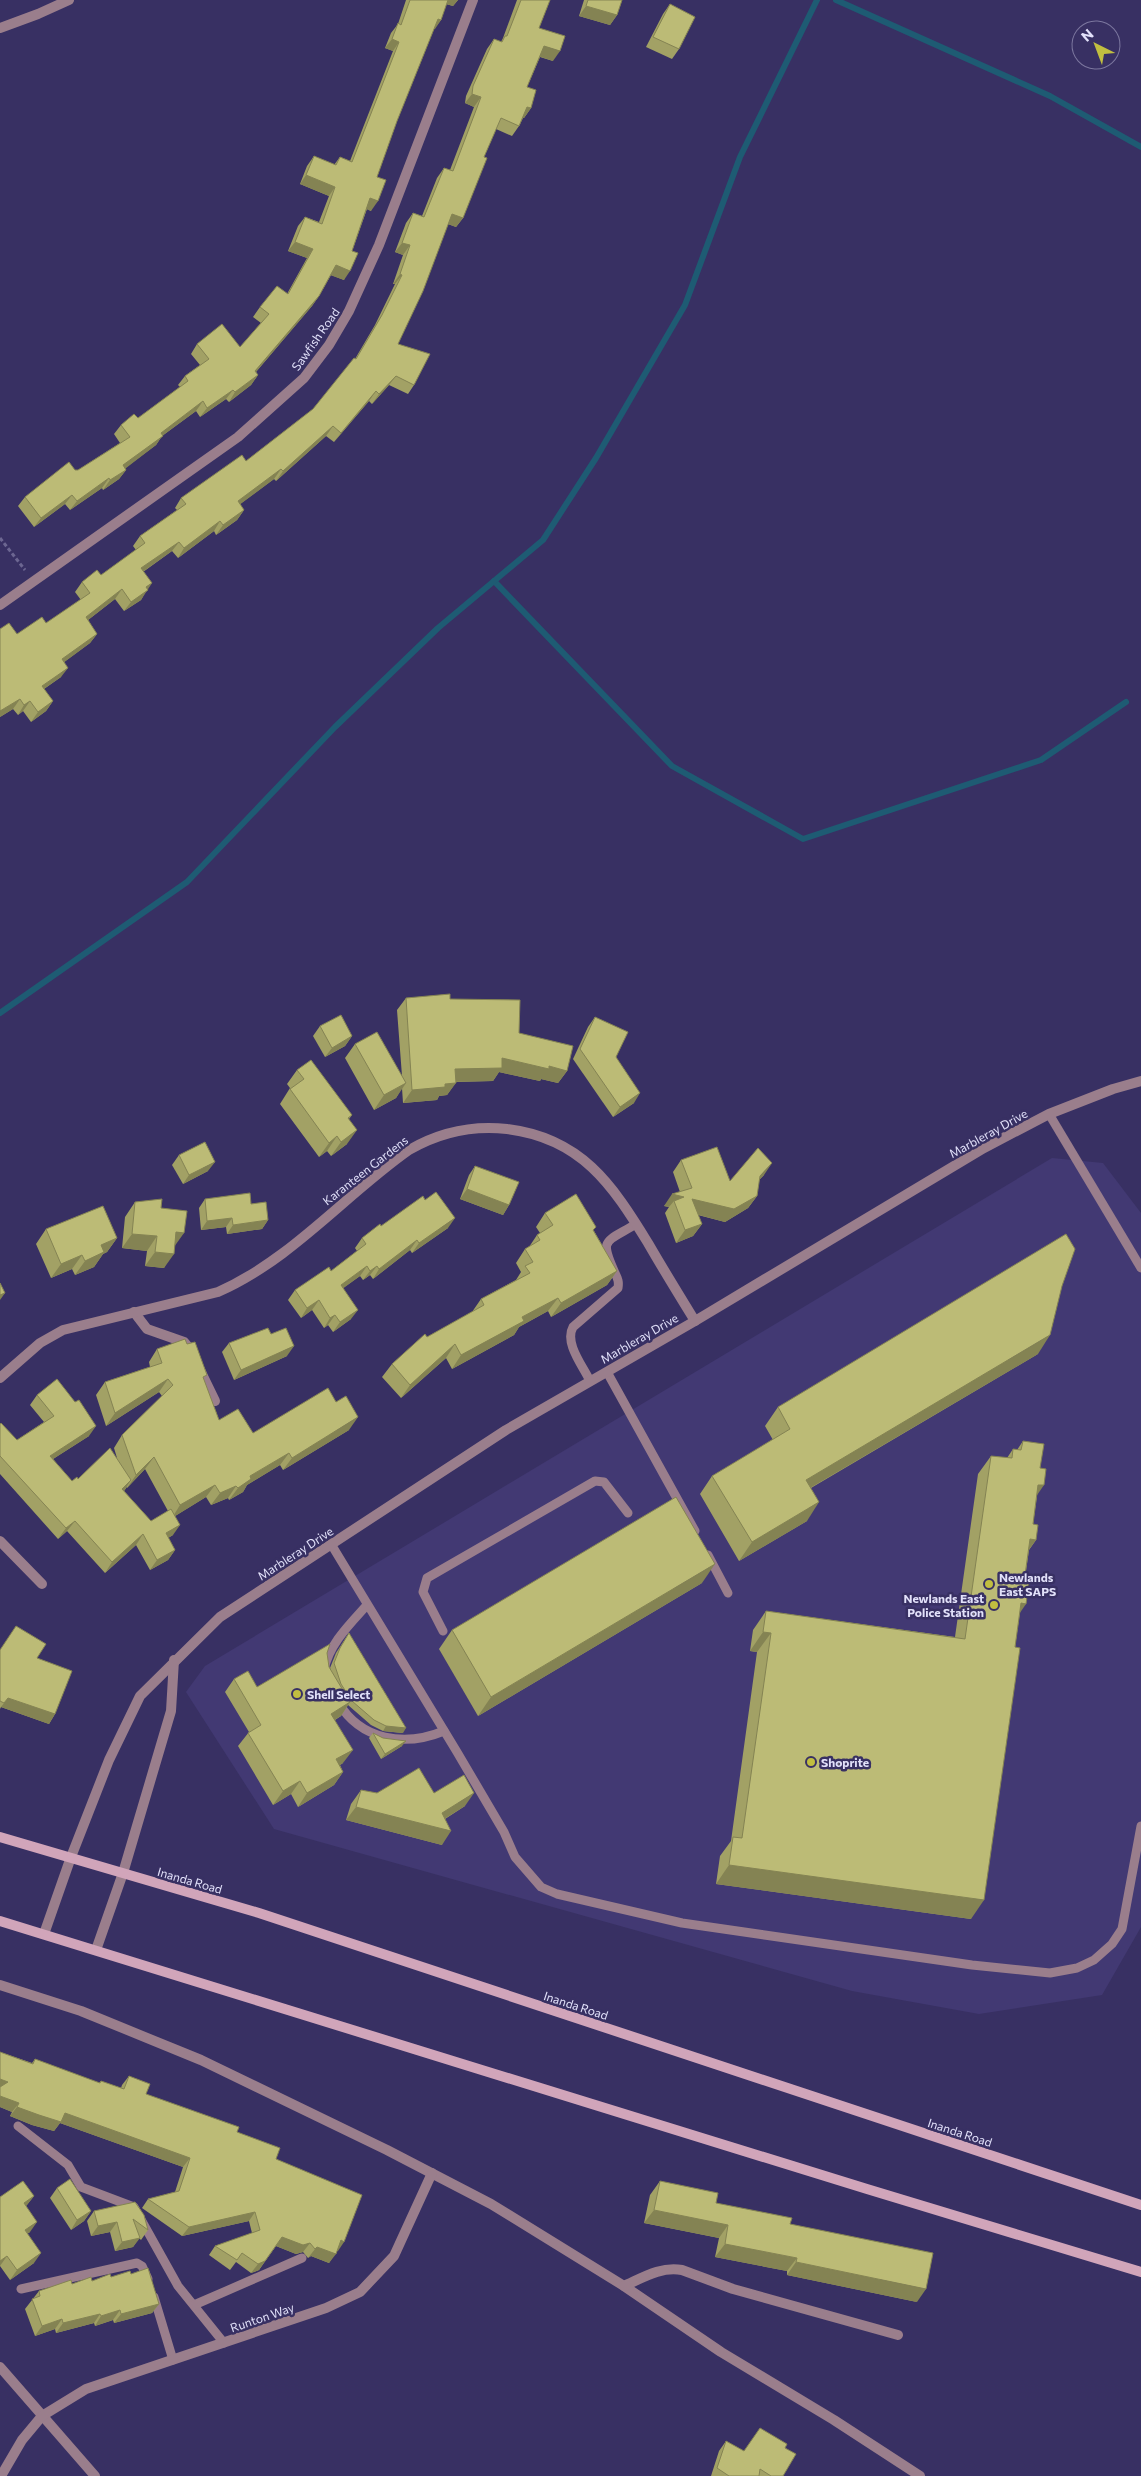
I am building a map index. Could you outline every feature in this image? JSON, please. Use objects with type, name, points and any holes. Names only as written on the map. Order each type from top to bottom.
[{"type":"main road","name":"Inanda Road","points":[[0,1836],[259,1913],[1141,2205]]},
{"type":"main road","points":[[0,1921],[867,2190],[1141,2272]]},
{"type":"street","points":[[0,28],[69,0]]},
{"type":"street","name":"Sawfish Road","points":[[0,604],[238,437],[290,393],[324,352],[350,311],[378,245],[473,0]]},
{"type":"street","name":"Marbleray Drive","points":[[44,1934],[71,1857],[109,1760],[140,1696],[174,1660],[220,1617],[506,1430],[695,1321],[968,1157],[1048,1114],[1141,1080]]},
{"type":"street","name":"Karanteen Gardens","points":[[0,1378],[40,1343],[64,1330],[218,1292],[242,1281],[276,1258],[409,1150],[434,1136],[463,1129],[494,1128],[524,1131],[558,1143],[576,1154],[598,1173],[618,1195],[695,1321]]},
{"type":"street","points":[[134,1312],[146,1329],[184,1342],[189,1348],[215,1402]]},
{"type":"street","points":[[0,1541],[42,1584]]},
{"type":"street","points":[[96,1950],[123,1873],[171,1710],[174,1660]]},
{"type":"street","points":[[0,1985],[81,2011],[201,2060],[432,2173],[491,2204],[624,2286],[721,2352],[834,2420],[920,2476]]},
{"type":"street","name":"Runton Way","points":[[1,2476],[17,2447],[42,2416],[86,2389],[326,2308],[360,2292],[394,2256],[432,2173]]},
{"type":"street","points":[[624,2286],[660,2271],[682,2270],[733,2289],[898,2335]]},
{"type":"street","points":[[0,2367],[95,2476]]},
{"type":"lane","points":[[1048,1114],[1141,1268]]},
{"type":"lane","points":[[590,1381],[572,1345],[570,1333],[573,1327],[618,1288],[618,1281],[605,1252],[606,1246],[611,1240],[636,1224]]},
{"type":"lane","points":[[607,1372],[728,1593]]},
{"type":"lane","points":[[442,1631],[423,1592],[427,1578],[595,1481],[604,1482],[628,1513]]},
{"type":"lane","points":[[331,1544],[504,1832],[515,1857],[541,1887],[557,1894],[682,1923],[972,1965],[1050,1972],[1077,1968],[1094,1960],[1112,1944],[1122,1929],[1141,1826]]},
{"type":"lane","points":[[326,1676],[324,1668],[330,1652],[345,1629],[367,1605]]},
{"type":"lane","points":[[332,1692],[354,1723],[376,1735],[398,1740],[425,1739],[444,1731]]},
{"type":"lane","points":[[18,2126],[68,2165],[80,2187],[134,2207],[178,2286],[224,2343]]},
{"type":"lane","points":[[194,2305],[302,2258]]},
{"type":"lane","points":[[21,2289],[140,2264],[146,2272],[173,2360]]},
{"type":"path","points":[[0,538],[33,581]]},
{"type":"shaded area","points":[[1052,1158],[1103,1163],[1141,1213],[1141,1927],[1102,1995],[979,2014],[852,1991],[274,1829],[186,1692],[205,1666]]},
{"type":"building","points":[[410,0],[448,0],[441,20],[438,19],[397,121],[377,177],[386,180],[378,201],[370,198],[352,251],[358,253],[350,271],[336,265],[319,296],[255,371],[258,375],[235,392],[233,390],[207,408],[203,401],[161,433],[163,436],[123,465],[126,470],[110,480],[109,478],[77,501],[72,495],[41,518],[25,497],[69,462],[75,470],[78,470],[130,437],[121,425],[134,414],[138,418],[188,381],[185,376],[209,359],[197,344],[222,324],[240,347],[269,314],[260,307],[277,286],[288,294],[313,249],[295,242],[305,217],[322,224],[335,187],[306,175],[314,156],[336,165],[340,157],[352,162],[399,42],[392,39],[398,23],[401,25]]},
{"type":"building","points":[[521,0],[550,0],[539,28],[565,36],[560,51],[544,46],[527,87],[536,90],[531,108],[527,107],[519,126],[501,118],[484,157],[487,158],[463,218],[452,214],[423,291],[398,344],[430,354],[414,385],[396,376],[379,394],[376,391],[341,433],[333,426],[283,471],[281,469],[238,501],[244,510],[223,525],[220,521],[184,548],[179,542],[141,568],[152,583],[146,587],[148,590],[131,602],[122,589],[86,617],[97,634],[62,659],[68,668],[42,686],[53,701],[38,712],[30,701],[24,705],[20,699],[0,711],[0,629],[9,623],[17,634],[42,617],[46,623],[90,593],[82,582],[97,570],[101,575],[145,543],[140,536],[186,504],[181,498],[242,455],[246,461],[313,409],[354,358],[356,359],[382,315],[402,275],[400,274],[410,245],[402,243],[413,213],[424,217],[444,168],[453,171],[481,97],[472,94],[473,86],[494,39],[502,42],[505,36],[507,36]]},
{"type":"building","points":[[588,0],[622,0],[617,15],[586,6]]},
{"type":"building","points":[[670,4],[695,17],[679,49],[653,37]]},
{"type":"building","points":[[450,994],[450,999],[520,1000],[519,1033],[573,1046],[567,1071],[549,1066],[549,1069],[502,1058],[502,1068],[455,1069],[456,1083],[445,1084],[445,1087],[412,1090],[406,998]]},
{"type":"building","points":[[341,1015],[352,1036],[332,1048],[320,1026]]},
{"type":"building","points":[[595,1017],[628,1032],[616,1057],[640,1093],[620,1107],[580,1049]]},
{"type":"building","points":[[377,1032],[406,1083],[384,1095],[355,1044]]},
{"type":"building","points":[[311,1060],[352,1115],[348,1118],[357,1130],[341,1142],[337,1136],[329,1143],[290,1089],[304,1079],[297,1070]]},
{"type":"building","points":[[205,1142],[215,1162],[189,1175],[179,1155]]},
{"type":"building","points":[[717,1147],[730,1181],[758,1148],[772,1163],[760,1176],[757,1196],[734,1209],[692,1199],[702,1224],[685,1230],[674,1201],[684,1197],[672,1194],[692,1188],[681,1160]]},
{"type":"building","points":[[475,1166],[519,1182],[509,1205],[467,1189]]},
{"type":"building","points":[[436,1192],[455,1218],[419,1243],[417,1240],[379,1269],[377,1266],[370,1271],[367,1266],[341,1285],[358,1310],[340,1322],[335,1315],[330,1318],[319,1300],[307,1308],[295,1290],[329,1267],[331,1271],[366,1244],[362,1238],[380,1224],[381,1226],[423,1196],[425,1200]]},
{"type":"building","points":[[250,1193],[251,1204],[266,1202],[268,1220],[233,1225],[232,1218],[207,1221],[205,1199]]},
{"type":"building","points":[[576,1194],[596,1227],[593,1230],[617,1271],[561,1303],[558,1298],[522,1317],[524,1321],[461,1355],[455,1344],[410,1385],[392,1364],[425,1334],[427,1337],[484,1305],[481,1299],[530,1273],[525,1266],[533,1262],[525,1249],[540,1240],[537,1235],[553,1225],[545,1213]]},
{"type":"building","points":[[162,1199],[161,1208],[187,1211],[184,1233],[176,1232],[174,1254],[155,1252],[157,1236],[132,1234],[135,1202]]},
{"type":"building","points":[[103,1206],[117,1238],[101,1245],[104,1252],[85,1261],[82,1255],[61,1264],[46,1229]]},
{"type":"building","points":[[1066,1234],[1075,1249],[1062,1286],[1050,1335],[806,1480],[819,1502],[752,1542],[712,1476],[790,1429],[778,1407]]},
{"type":"building","points":[[0,1283],[5,1293],[0,1295]]},
{"type":"building","points":[[268,1328],[271,1334],[286,1328],[294,1346],[241,1370],[229,1343]]},
{"type":"building","points":[[185,1339],[187,1344],[195,1342],[207,1375],[203,1377],[219,1420],[238,1409],[253,1433],[328,1388],[336,1402],[346,1396],[358,1417],[292,1458],[289,1453],[250,1476],[251,1479],[238,1488],[236,1486],[220,1493],[215,1485],[180,1505],[154,1457],[136,1475],[122,1435],[173,1385],[168,1379],[115,1413],[105,1382],[162,1363],[157,1349]]},
{"type":"building","points":[[57,1379],[75,1402],[79,1400],[96,1426],[50,1456],[72,1481],[77,1477],[78,1479],[110,1448],[131,1480],[122,1489],[151,1521],[171,1509],[180,1525],[166,1533],[175,1550],[157,1560],[143,1534],[112,1562],[75,1521],[66,1528],[0,1456],[1,1423],[17,1440],[54,1416],[37,1395]]},
{"type":"building","points":[[1023,1441],[1044,1444],[1040,1468],[1046,1469],[1044,1485],[1038,1485],[1033,1524],[1038,1525],[1036,1540],[1030,1539],[1024,1582],[1029,1583],[1026,1604],[1021,1603],[1015,1647],[1020,1648],[984,1900],[729,1865],[733,1837],[742,1838],[771,1633],[763,1632],[766,1611],[965,1639],[991,1456],[1012,1458],[1013,1449],[1021,1450]]},
{"type":"building","points":[[676,1497],[715,1564],[491,1697],[452,1630]]},
{"type":"building","points":[[16,1626],[46,1644],[37,1658],[72,1671],[55,1714],[8,1698],[4,1703],[0,1701],[0,1650]]},
{"type":"building","points":[[349,1633],[406,1728],[386,1726],[374,1720],[352,1701],[341,1684],[334,1663]]},
{"type":"building","points":[[330,1644],[327,1653],[329,1667],[350,1702],[331,1714],[353,1750],[336,1759],[343,1772],[307,1793],[300,1781],[283,1791],[248,1733],[261,1725],[234,1679],[248,1671],[257,1687]]},
{"type":"building","points":[[373,1733],[383,1738],[406,1741],[385,1754]]},
{"type":"building","points":[[419,1768],[434,1793],[464,1775],[474,1793],[442,1813],[451,1831],[356,1807],[361,1790],[377,1793]]},
{"type":"building","points":[[0,2052],[33,2064],[35,2059],[100,2083],[101,2081],[124,2089],[129,2076],[150,2084],[146,2094],[239,2127],[237,2132],[280,2148],[276,2159],[362,2195],[344,2242],[341,2240],[336,2254],[317,2247],[315,2249],[310,2243],[303,2245],[282,2237],[265,2261],[258,2264],[242,2253],[237,2260],[215,2246],[260,2230],[255,2212],[189,2227],[148,2199],[179,2191],[190,2158],[65,2113],[61,2122],[17,2107],[19,2103],[0,2096],[0,2087],[8,2082],[0,2079]]},
{"type":"building","points":[[70,2179],[91,2211],[77,2220],[57,2188]]},
{"type":"building","points":[[23,2181],[34,2196],[24,2203],[37,2222],[25,2230],[41,2253],[17,2270],[7,2256],[0,2261],[0,2197]]},
{"type":"building","points":[[660,2181],[718,2193],[716,2203],[792,2218],[790,2224],[933,2253],[926,2289],[796,2262],[797,2258],[725,2244],[728,2225],[654,2210]]},
{"type":"building","points":[[135,2202],[144,2215],[148,2230],[133,2219],[140,2238],[122,2242],[117,2222],[98,2226],[94,2211]]},
{"type":"building","points":[[148,2268],[159,2304],[121,2314],[120,2310],[101,2316],[100,2314],[63,2323],[62,2319],[42,2326],[32,2299],[40,2296],[39,2291],[71,2280],[72,2284],[91,2277],[92,2281],[110,2274],[111,2277],[130,2271],[131,2274]]},
{"type":"building","points":[[760,2428],[787,2444],[785,2448],[796,2454],[783,2476],[771,2476],[760,2469],[759,2476],[729,2476],[717,2468],[726,2441],[744,2451]]},
{"type":"waterway","points":[[0,1013],[187,882],[335,727],[438,628],[543,540],[596,458],[685,305],[740,157],[817,0]]},
{"type":"waterway","points":[[836,0],[1050,96],[1141,147]]},
{"type":"waterway","points":[[494,581],[672,766],[803,839],[1041,760],[1126,702]]},
{"type":"place","name":"Newlands East SAPS","points":[[989,1584]]},
{"type":"place","name":"Newlands East Police Station","points":[[994,1605]]},
{"type":"place","name":"Shell Select","points":[[297,1694]]},
{"type":"place","name":"Shoprite","points":[[811,1762]]}]
